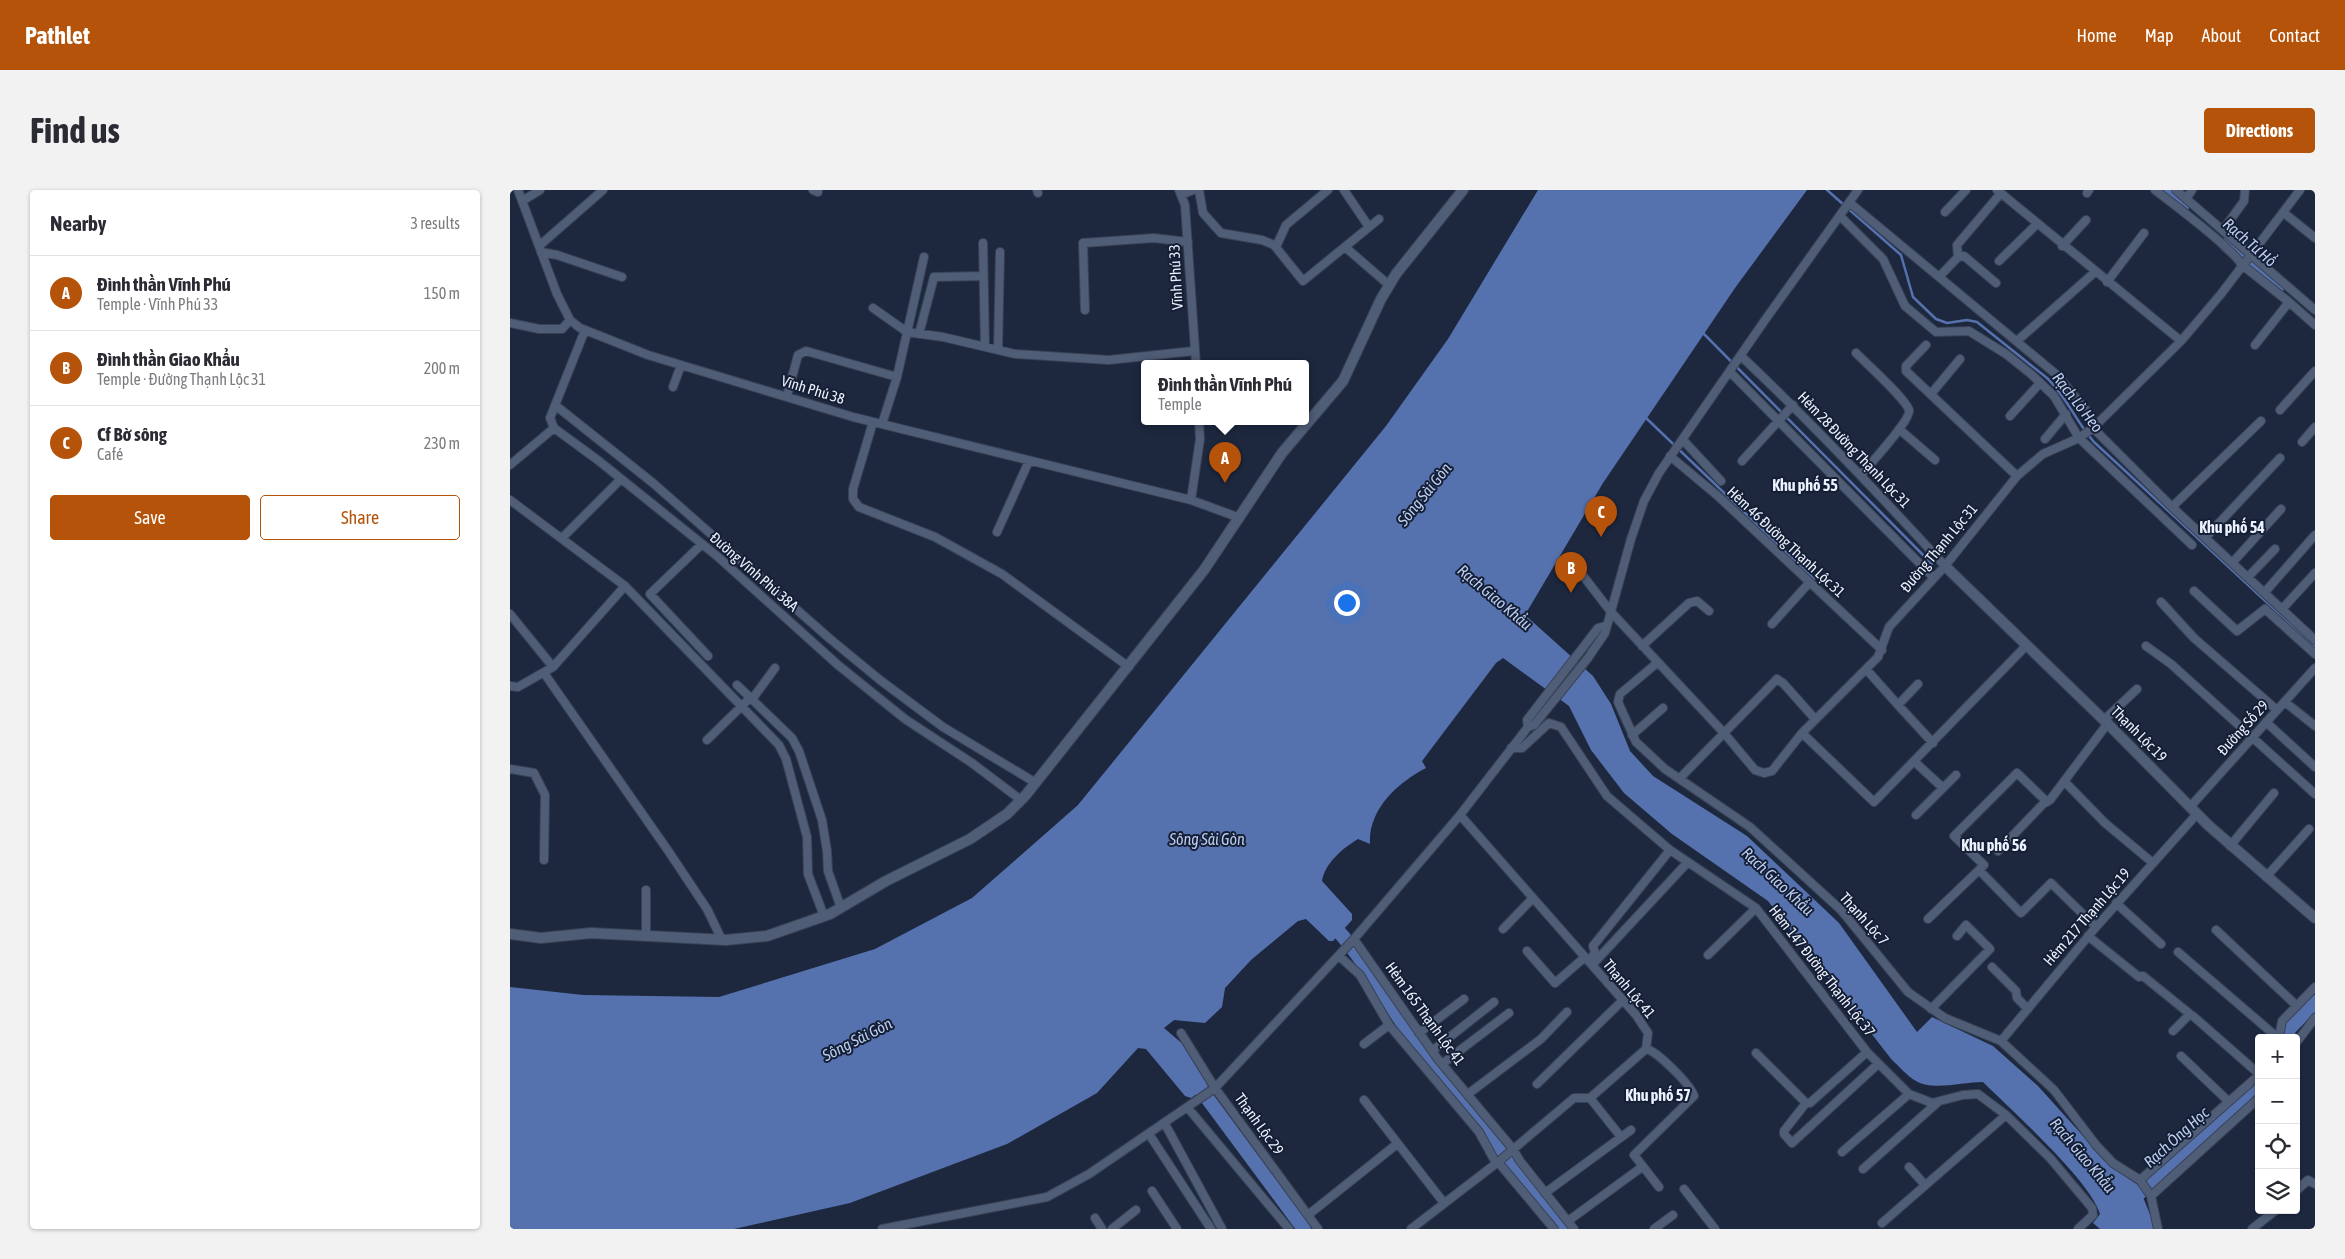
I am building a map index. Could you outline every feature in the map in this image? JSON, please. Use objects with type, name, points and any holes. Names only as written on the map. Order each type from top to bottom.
[{"type":"street","name":"Vĩnh Phú 38","points":[[518,190],[557,294],[570,320],[585,330],[681,365],[873,422],[1191,500],[1240,518]]},
{"type":"street","points":[[522,201],[540,190]]},
{"type":"street","points":[[603,190],[540,249],[622,277]]},
{"type":"street","points":[[1199,190],[1203,213],[1221,233],[1262,240],[1276,246],[1303,281],[1379,219]]},
{"type":"street","points":[[1276,246],[1286,225],[1328,190]]},
{"type":"street","points":[[1344,190],[1369,227]]},
{"type":"street","points":[[1309,421],[1343,381],[1396,274],[1463,190]]},
{"type":"street","points":[[882,1229],[1047,1197],[1089,1174],[1190,1107],[1215,1088],[1340,955],[1460,815],[1528,727],[1534,725],[1553,702],[1605,633],[1605,626],[1611,612],[1644,502],[1672,454],[1858,190]]},
{"type":"street","points":[[1946,212],[1966,190]]},
{"type":"street","points":[[2155,190],[2219,241],[2242,263],[2315,324]]},
{"type":"street","points":[[2176,190],[2315,310]]},
{"type":"street","points":[[2186,199],[2192,190]]},
{"type":"street","points":[[2223,230],[2244,201],[2245,190]]},
{"type":"street","name":"Đường Thạnh Lộc 31","points":[[1574,564],[1611,612],[1724,733],[1754,770],[1764,773],[1772,771],[1802,732],[1866,669],[1882,650],[1889,627],[1945,566],[2017,476],[2043,454],[2080,437],[2092,429],[2181,341],[2221,294],[2242,263],[2284,213],[2300,190]]},
{"type":"street","points":[[1958,257],[1957,246],[1999,191],[2062,246],[2181,341]]},
{"type":"street","name":"Vĩnh Phú 33","points":[[1185,192],[1195,360]]},
{"type":"street","points":[[1850,203],[2057,375],[2090,415],[2092,429],[2172,507],[2283,608],[2312,638]]},
{"type":"street","points":[[2284,213],[2315,238]]},
{"type":"street","points":[[1842,214],[1882,258],[1905,306],[1933,330],[1946,333],[1969,331],[2006,354],[2054,396],[2080,437],[2192,545]]},
{"type":"street","points":[[2062,246],[2086,220]]},
{"type":"street","points":[[1999,261],[2036,224]]},
{"type":"street","points":[[2107,282],[2144,233]]},
{"type":"street","points":[[1085,310],[1084,243],[1154,238],[1188,242]]},
{"type":"street","points":[[983,243],[984,347]]},
{"type":"street","points":[[1345,247],[1389,286]]},
{"type":"street","points":[[998,350],[1000,252]]},
{"type":"street","points":[[1938,276],[1958,257],[1964,256],[1996,283]]},
{"type":"street","points":[[882,424],[896,377],[924,257]]},
{"type":"street","points":[[2017,342],[2095,272]]},
{"type":"street","points":[[919,334],[934,277],[983,276]]},
{"type":"street","points":[[2255,345],[2289,302]]},
{"type":"street","points":[[872,308],[907,332],[1015,354],[1109,360],[1194,351]]},
{"type":"street","points":[[510,323],[540,328],[562,329],[570,320]]},
{"type":"street","points":[[510,465],[554,428],[550,418],[585,330]]},
{"type":"street","points":[[1926,345],[1906,366],[1906,371],[2017,476]]},
{"type":"street","points":[[787,396],[798,355],[806,351],[896,377]]},
{"type":"street","points":[[1856,354],[1901,399],[1909,410],[1909,416],[1861,475]]},
{"type":"street","name":"Hẻm 28 Đường Thạnh Lộc 31","points":[[1739,358],[1861,475],[1945,566]]},
{"type":"street","points":[[1930,394],[1960,359]]},
{"type":"street","points":[[673,387],[681,365]]},
{"type":"street","points":[[1731,370],[1934,578]]},
{"type":"street","points":[[2280,410],[2315,371]]},
{"type":"street","points":[[2010,416],[2040,383]]},
{"type":"street","points":[[555,405],[653,483],[829,638],[880,680],[943,727],[1036,783]]},
{"type":"street","points":[[1742,461],[1791,408]]},
{"type":"street","points":[[2045,439],[2066,414]]},
{"type":"street","points":[[2172,507],[2261,421]]},
{"type":"street","points":[[873,422],[853,488],[853,499],[859,507],[934,537],[1002,574],[1129,667]]},
{"type":"street","points":[[1191,500],[1200,438],[1199,425]]},
{"type":"street","points":[[510,934],[541,938],[591,933],[722,940],[747,940],[767,936],[841,908],[886,881],[970,839],[1007,814],[1036,783],[1204,570],[1282,453],[1306,425]]},
{"type":"street","points":[[2302,442],[2315,427]]},
{"type":"street","name":"Đường Vĩnh Phú 38A","points":[[554,428],[702,544],[838,665],[905,719],[972,763],[1021,800]]},
{"type":"street","points":[[1899,428],[1935,460]]},
{"type":"street","points":[[1681,442],[1721,481]]},
{"type":"street","name":"Hẻm 46 Đường Thạnh Lộc 31","points":[[1672,454],[1882,650]]},
{"type":"street","points":[[2206,537],[2280,458]]},
{"type":"street","points":[[997,532],[1029,461]]},
{"type":"street","points":[[562,538],[621,479]]},
{"type":"street","points":[[510,500],[625,586],[748,701],[792,738],[800,751],[822,820],[828,871],[841,908]]},
{"type":"street","points":[[2233,562],[2281,509]]},
{"type":"street","points":[[2265,592],[2315,536]]},
{"type":"street","points":[[702,544],[650,594],[708,656]]},
{"type":"street","points":[[2248,577],[2275,549]]},
{"type":"street","name":"Thạnh Lộc 19","points":[[1945,566],[2106,722],[2230,846],[2315,918]]},
{"type":"street","points":[[2283,608],[2315,573]]},
{"type":"street","points":[[1772,624],[1809,582]]},
{"type":"street","points":[[510,686],[518,687],[553,667],[625,586]]},
{"type":"street","points":[[2194,591],[2237,631],[2265,609],[2315,654]]},
{"type":"street","points":[[1642,646],[1689,603],[1697,601],[1709,610]]},
{"type":"street","points":[[2161,602],[2194,638],[2277,710]]},
{"type":"street","points":[[510,614],[553,667]]},
{"type":"street","points":[[1528,727],[1527,720],[1581,653],[1598,628],[1605,626]]},
{"type":"street","points":[[2312,638],[2315,627]]},
{"type":"street","points":[[1802,732],[1874,802],[2026,646]]},
{"type":"street","points":[[2146,646],[2170,664],[2315,794]]},
{"type":"street","name":"Thạnh Lộc 7","points":[[1657,663],[1620,694],[1618,702],[1636,742],[1665,769],[1750,827],[1841,910],[1908,992],[1945,1018],[2002,1042],[2054,1090],[2096,1145],[2113,1163],[2140,1180]]},
{"type":"street","points":[[707,740],[748,701],[776,668]]},
{"type":"street","name":"Đường Số 29","points":[[2194,810],[2252,738],[2315,668]]},
{"type":"street","points":[[1866,669],[1933,743]]},
{"type":"street","points":[[544,673],[669,852],[707,909],[722,940]]},
{"type":"street","points":[[1680,778],[1777,679],[1784,683],[1816,719]]},
{"type":"street","points":[[1898,705],[1918,684]]},
{"type":"street","points":[[738,685],[779,745],[786,759],[807,837],[808,874],[824,916]]},
{"type":"street","points":[[1998,851],[2047,802],[2106,722],[2136,689]]},
{"type":"street","points":[[2285,702],[2315,726]]},
{"type":"street","points":[[1632,735],[1663,708]]},
{"type":"street","points":[[2266,722],[2315,767]]},
{"type":"street","name":"Hẻm 147 Đường Thạnh Lộc 37","points":[[1511,748],[1522,748],[1549,723],[1562,727],[1607,796],[1670,850],[1756,908],[1867,1052],[1909,1094],[1932,1103],[1963,1095],[1978,1094],[2006,1115],[2050,1158],[2092,1208],[2093,1215],[2078,1229]]},
{"type":"street","points":[[1914,762],[1942,788]]},
{"type":"street","points":[[510,769],[534,772],[543,790],[544,860]]},
{"type":"street","points":[[1928,919],[1984,865],[1954,836],[2017,773],[2047,802]]},
{"type":"street","points":[[1916,815],[1956,774]]},
{"type":"street","points":[[2064,781],[2105,823],[2153,862]]},
{"type":"street","points":[[2230,846],[2274,793]]},
{"type":"street","name":"Hẻm 217 Thạnh Lộc 19","points":[[2002,1042],[2027,1008],[2153,862],[2194,810]]},
{"type":"street","name":"Thạnh Lộc 41","points":[[1460,815],[1623,1000],[1648,1033],[1646,1048]]},
{"type":"street","points":[[2266,877],[2309,829]]},
{"type":"street","points":[[1588,961],[1594,953],[1593,946],[1670,850]]},
{"type":"street","points":[[1527,951],[1555,983],[1588,961],[1688,862]]},
{"type":"street","points":[[1979,870],[2021,913],[2051,883],[2096,926]]},
{"type":"street","points":[[646,890],[646,936]]},
{"type":"street","points":[[1503,929],[1533,898]]},
{"type":"street","points":[[2116,904],[2161,944]]},
{"type":"street","points":[[1708,955],[1756,908]]},
{"type":"street","points":[[1931,1009],[1990,949],[1966,925],[1957,936]]},
{"type":"street","points":[[2216,930],[2297,1006]]},
{"type":"street","points":[[2088,936],[2139,977],[2143,976],[2190,1014],[2174,1031]]},
{"type":"street","name":"Hẻm 165 Thạnh Lộc 41","points":[[1354,939],[1432,1051],[1574,1229]]},
{"type":"street","points":[[2178,952],[2273,1034]]},
{"type":"street","points":[[1340,955],[1360,974],[1389,1025],[1480,1132],[1497,1163],[1554,1229]]},
{"type":"street","points":[[1992,967],[2016,991],[2018,1000],[2027,1008]]},
{"type":"street","points":[[2279,1034],[2282,1020],[2315,987]]},
{"type":"street","points":[[1419,1033],[1464,999]]},
{"type":"street","points":[[1537,1084],[1623,1000]]},
{"type":"street","points":[[1432,1051],[1494,1002]]},
{"type":"street","points":[[1442,1064],[1509,1012]]},
{"type":"street","points":[[1468,1094],[1541,1039],[1567,1012]]},
{"type":"street","points":[[2193,1016],[2255,1070]]},
{"type":"street","points":[[2300,1038],[2315,1018]]},
{"type":"street","points":[[1364,1044],[1389,1025]]},
{"type":"street","name":"Thạnh Lộc 29","points":[[1181,1034],[1215,1088],[1318,1229]]},
{"type":"street","points":[[1411,1229],[1512,1151],[1574,1098],[1590,1098],[1646,1048],[1655,1052],[1689,1087],[1694,1096],[1634,1154],[1659,1187]]},
{"type":"street","points":[[1867,1052],[1810,1103],[1806,1104],[1784,1131],[1784,1134],[1792,1143],[1878,1064]]},
{"type":"street","points":[[1756,1053],[1806,1104]]},
{"type":"street","points":[[2181,1056],[2228,1101]]},
{"type":"street","points":[[2158,1229],[2151,1196],[2140,1180],[2255,1077]]},
{"type":"street","points":[[1842,1152],[1909,1094]]},
{"type":"street","points":[[1590,1098],[1621,1137]]},
{"type":"street","points":[[1364,1100],[1444,1203]]},
{"type":"street","points":[[1863,1169],[1938,1102]]},
{"type":"street","points":[[2151,1196],[2255,1102]]},
{"type":"street","points":[[1190,1107],[1289,1229]]},
{"type":"street","points":[[1882,1223],[2006,1115]]},
{"type":"street","points":[[1165,1124],[1222,1229]]},
{"type":"street","points":[[1545,1193],[1631,1130]]},
{"type":"street","points":[[1149,1134],[1207,1228]]},
{"type":"street","points":[[1308,1216],[1397,1144]]},
{"type":"street","points":[[1568,1221],[1642,1167]]},
{"type":"street","points":[[1909,1167],[1925,1185]]},
{"type":"street","points":[[2300,1187],[2308,1180],[2315,1184]]},
{"type":"street","points":[[1684,1189],[1715,1229]]},
{"type":"street","points":[[1152,1191],[1177,1229]]},
{"type":"street","points":[[1112,1229],[1136,1210]]},
{"type":"street","points":[[1654,1229],[1673,1214]]},
{"type":"street","points":[[2252,1229],[2271,1214]]},
{"type":"street","points":[[1094,1218],[1102,1229]]},
{"type":"water","name":"Sông Sài Gòn","points":[[1538,190],[1807,190],[1735,288],[1603,483],[1525,615],[1593,676],[1611,704],[1630,751],[1653,776],[1747,836],[1839,923],[1917,1032],[1932,1017],[1993,1046],[2038,1086],[2111,1167],[2138,1185],[2156,1229],[2100,1229],[2093,1223],[2100,1214],[2082,1183],[2048,1146],[1983,1082],[1939,1086],[1923,1084],[1906,1074],[1892,1060],[1768,901],[1672,834],[1624,793],[1591,750],[1569,706],[1503,658],[1496,663],[1422,761],[1426,768],[1405,781],[1386,799],[1374,820],[1370,844],[1358,839],[1341,851],[1327,868],[1322,881],[1352,914],[1352,920],[1333,941],[1329,941],[1306,919],[1298,921],[1251,960],[1225,988],[1222,1007],[1205,1023],[1174,1020],[1164,1028],[1185,1046],[1208,1080],[1208,1086],[1191,1098],[1185,1096],[1146,1049],[1138,1048],[1097,1093],[1007,1144],[850,1203],[734,1229],[510,1229],[510,987],[583,995],[719,997],[875,949],[972,898],[1078,805],[1386,426],[1448,339]]},
{"type":"waterway","name":"Rạch Lò Heo","points":[[1827,190],[1901,255],[1913,297],[1936,319],[1947,323],[1967,320],[1977,322],[2047,378],[2060,393],[2094,442],[2315,647]]},
{"type":"waterway","name":"Rạch Tư Hổ","points":[[2162,190],[2182,207]]},
{"type":"waterway","name":"Rạch Tư Hổ","points":[[2226,245],[2277,288]]},
{"type":"waterway","points":[[1702,332],[1932,564]]},
{"type":"waterway","points":[[1645,417],[1814,579]]},
{"type":"waterway","points":[[1328,920],[1350,945],[1443,1080],[1564,1229]]},
{"type":"waterway","name":"Rạch Ông Học","points":[[2288,1034],[2289,1029],[2315,1002]]},
{"type":"waterway","points":[[1190,1075],[1304,1229]]},
{"type":"waterway","name":"Rạch Ông Học","points":[[2127,1204],[2255,1090]]},
{"type":"place","name":"Đình thần Vĩnh Phú","points":[[1225,483]]},
{"type":"place","name":"Cf Bờ sông","points":[[1601,537]]},
{"type":"place","name":"Đình thần Giao Khẩu","points":[[1571,593]]},
{"type":"district","name":"Khu phố 55","points":[[1805,485]]},
{"type":"district","name":"Khu phố 54","points":[[2232,527]]},
{"type":"district","name":"Khu phố 56","points":[[1994,845]]},
{"type":"district","name":"Khu phố 57","points":[[1658,1095]]},
{"type":"water label","name":"Rạch Giao Khẩu","points":[[1495,597]]},
{"type":"water label","name":"Rạch Giao Khẩu","points":[[1778,881]]},
{"type":"water label","name":"Rạch Giao Khẩu","points":[[2083,1155]]}]
